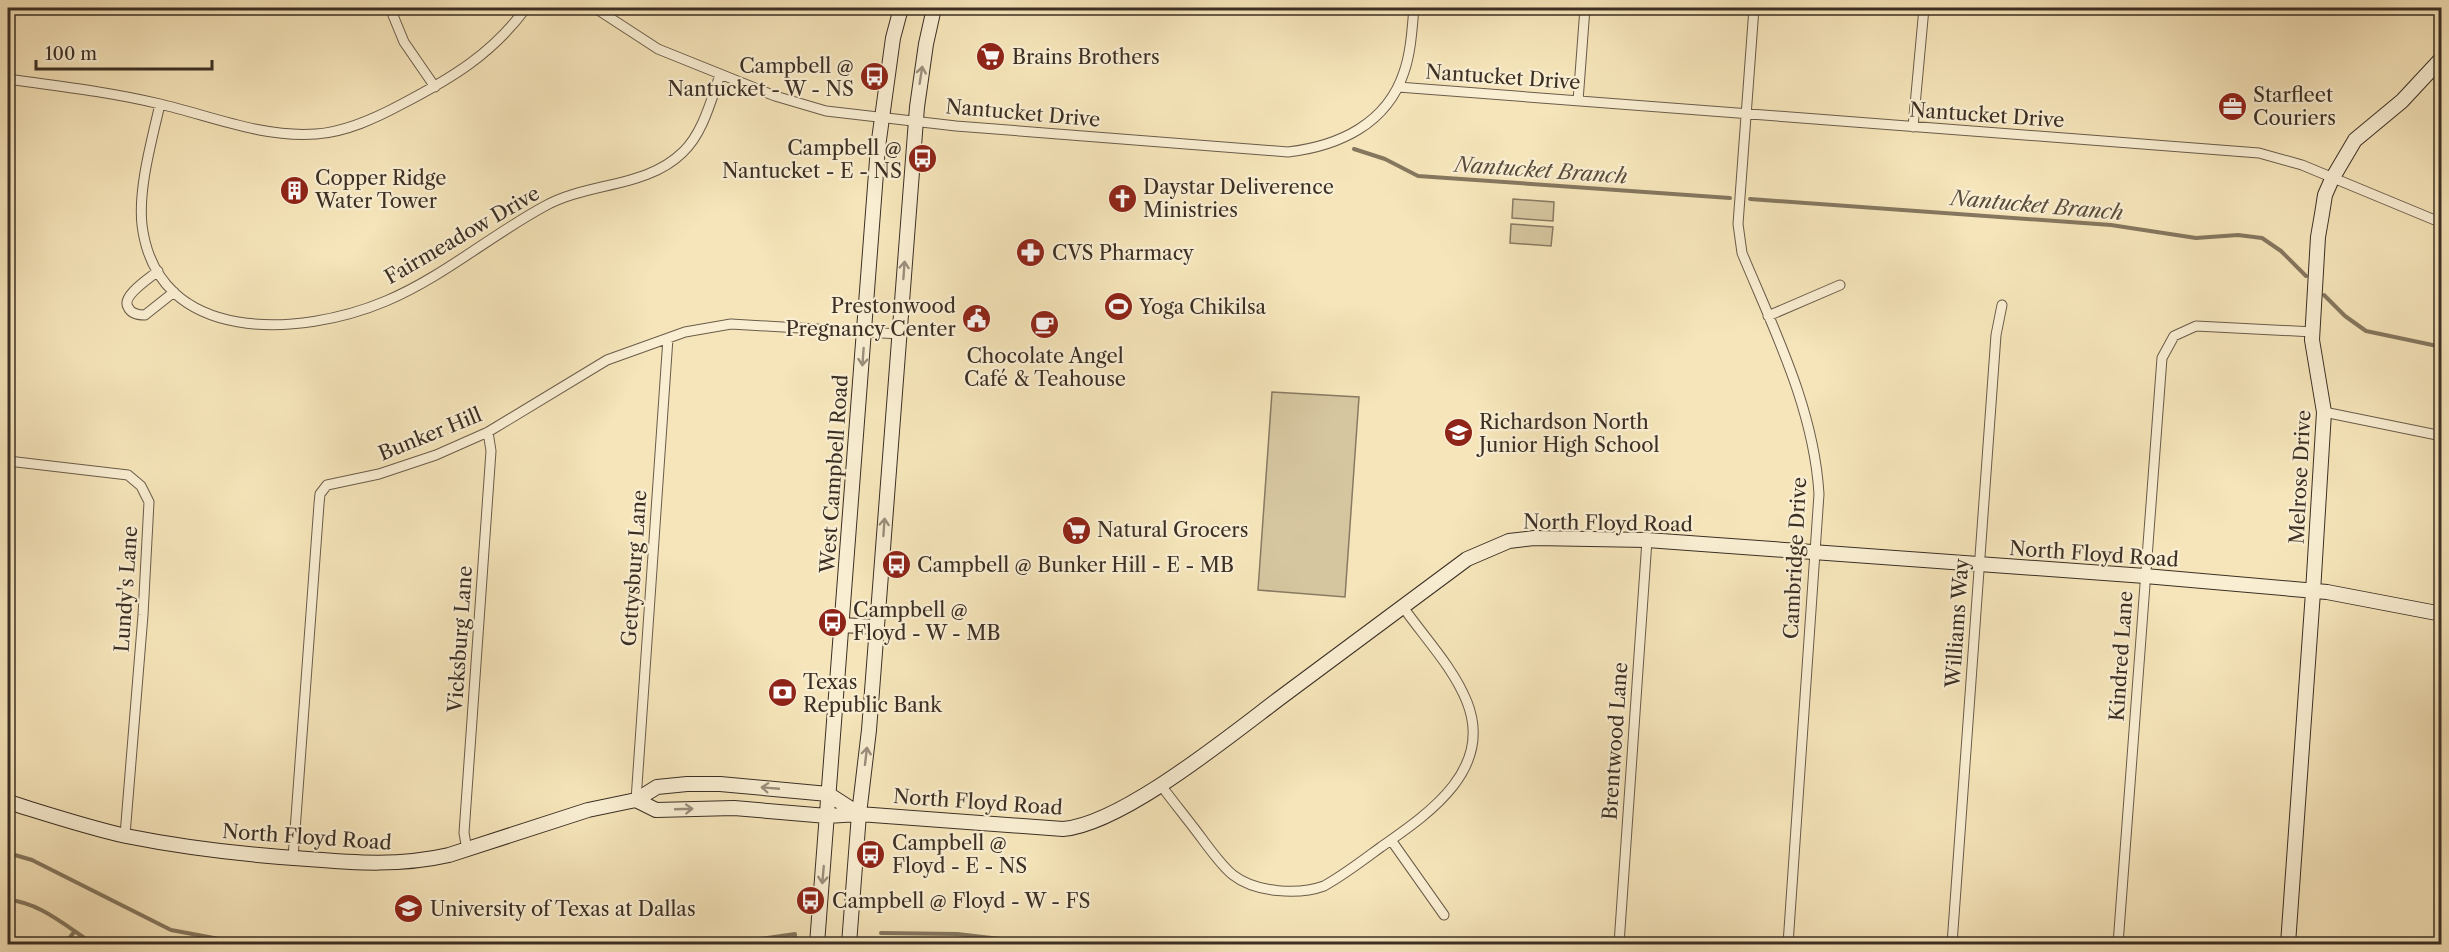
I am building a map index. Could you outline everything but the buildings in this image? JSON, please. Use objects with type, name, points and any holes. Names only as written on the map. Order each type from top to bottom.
[{"type":"street","points":[[8,21],[9,8]]},
{"type":"street","points":[[390,8],[404,42],[435,87]]},
{"type":"street","points":[[8,79],[160,104],[270,132],[316,134],[346,128],[377,117],[456,75],[485,53],[509,30],[526,8]]},
{"type":"street","name":"Nantucket Drive","points":[[595,8],[658,49],[720,75],[805,107],[881,118],[1070,136],[1288,152],[1315,148],[1344,138],[1374,118],[1398,87],[2259,153],[2302,165],[2442,223]]},
{"type":"street","name":"West Campbell Road","points":[[817,945],[881,118],[893,38],[901,8]]},
{"type":"street","points":[[849,945],[869,730],[919,85],[934,8]]},
{"type":"street","points":[[1398,87],[1409,55],[1414,8]]},
{"type":"street","points":[[1578,101],[1586,8]]},
{"type":"street","name":"Cambridge Drive","points":[[1754,8],[1739,238],[1742,253],[1806,413],[1813,441],[1819,494],[1788,945]]},
{"type":"street","points":[[1913,127],[1924,8]]},
{"type":"street","name":"Melrose Drive","points":[[2288,945],[2324,412],[2313,332],[2318,237],[2325,195],[2355,140],[2402,101],[2442,58]]},
{"type":"street","name":"Fairmeadow Drive","points":[[160,104],[142,211],[145,239],[158,271],[184,302],[205,313],[230,322],[281,325],[325,320],[385,301],[455,263],[547,204],[595,188],[644,176],[663,167],[684,152],[693,139],[706,113],[720,75]]},
{"type":"street","points":[[158,271],[131,293],[126,300],[127,307],[133,313],[145,315],[174,292]]},
{"type":"street","points":[[1768,316],[1840,285]]},
{"type":"street","name":"Williams Way","points":[[1952,945],[1996,335],[2002,305]]},
{"type":"street","name":"Bunker Hill","points":[[293,858],[320,494],[330,483],[369,477],[423,460],[488,432],[601,363],[668,338],[703,328],[731,324],[899,334]]},
{"type":"street","name":"Kindred Lane","points":[[2118,945],[2160,367],[2164,350],[2174,336],[2186,329],[2206,326],[2313,332]]},
{"type":"street","name":"Gettysburg Lane","points":[[636,800],[668,338]]},
{"type":"street","points":[[2324,412],[2442,436]]},
{"type":"street","name":"Vicksburg Lane","points":[[466,850],[464,833],[491,451],[488,432]]},
{"type":"street","name":"Lundy's Lane","points":[[8,461],[121,473],[138,481],[148,502],[142,615],[125,835]]},
{"type":"street","name":"North Floyd Road","points":[[636,800],[656,810],[734,808],[827,816],[860,814],[1075,828],[1115,812],[1160,784],[1232,734],[1467,559],[1509,541],[1544,538],[1647,540],[2145,576],[2327,592],[2442,614]]},
{"type":"street","name":"Brentwood Lane","points":[[1619,945],[1647,540]]},
{"type":"street","points":[[1160,784],[1234,876],[1263,887],[1311,891],[1324,886],[1421,819],[1451,791],[1469,757],[1472,741],[1468,704],[1458,683],[1402,607]]},
{"type":"street","points":[[842,625],[877,627]]},
{"type":"street","name":"North Floyd Road","points":[[8,802],[125,835],[210,849],[377,864],[426,860],[466,850],[588,810],[636,800],[657,788],[687,784],[720,784],[828,794],[860,814]]},
{"type":"street","points":[[1391,840],[1444,915]]},
{"type":"shaded area","points":[[1513,199],[1554,202],[1553,221],[1512,218]]},
{"type":"shaded area","points":[[1511,224],[1553,227],[1551,246],[1510,243]]},
{"type":"shaded area","points":[[1272,392],[1359,397],[1345,597],[1258,590]]},
{"type":"waterway","name":"Nantucket Branch","points":[[1354,149],[1385,159],[1418,176],[1730,198]]},
{"type":"waterway","name":"Nantucket Branch","points":[[1750,199],[2111,225],[2196,238],[2238,235],[2262,238],[2281,251],[2306,276]]},
{"type":"waterway","name":"Nantucket Branch","points":[[2324,295],[2345,316],[2366,331],[2442,347]]},
{"type":"waterway","points":[[8,853],[32,860],[171,930],[246,944]]},
{"type":"waterway","points":[[8,900],[31,905],[94,944]]},
{"type":"waterway","points":[[65,944],[74,932]]},
{"type":"waterway","points":[[881,933],[957,934],[1043,944]]},
{"type":"waterway","points":[[726,944],[795,934],[794,944]]},
{"type":"place","name":"Brains Brothers","points":[[991,57]]},
{"type":"place","name":"Campbell @ Nantucket - W - NS","points":[[875,77]]},
{"type":"place","name":"Starfleet Couriers","points":[[2232,106]]},
{"type":"place","name":"Campbell @ Nantucket - E - NS","points":[[923,159]]},
{"type":"place","name":"Copper Ridge Water Tower","points":[[294,190]]},
{"type":"place","name":"Daystar Deliverence Ministries","points":[[1122,199]]},
{"type":"place","name":"CVS Pharmacy","points":[[1031,253]]},
{"type":"place","name":"Yoga Chikilsa","points":[[1118,307]]},
{"type":"place","name":"Prestonwood Pregnancy Center","points":[[977,318]]},
{"type":"place","name":"Chocolate Angel Café & Teahouse","points":[[1045,325]]},
{"type":"place","name":"Richardson North Junior High School","points":[[1458,433]]},
{"type":"place","name":"Natural Grocers","points":[[1076,530]]},
{"type":"place","name":"Campbell @ Bunker Hill - E - MB","points":[[896,565]]},
{"type":"place","name":"Campbell @ Floyd - W - MB","points":[[832,622]]},
{"type":"place","name":"Texas Republic Bank","points":[[782,693]]},
{"type":"place","name":"Campbell @ Floyd - E - NS","points":[[871,854]]},
{"type":"place","name":"Campbell @ Floyd - W - FS","points":[[811,901]]},
{"type":"place","name":"University of Texas at Dallas","points":[[409,909]]}]
